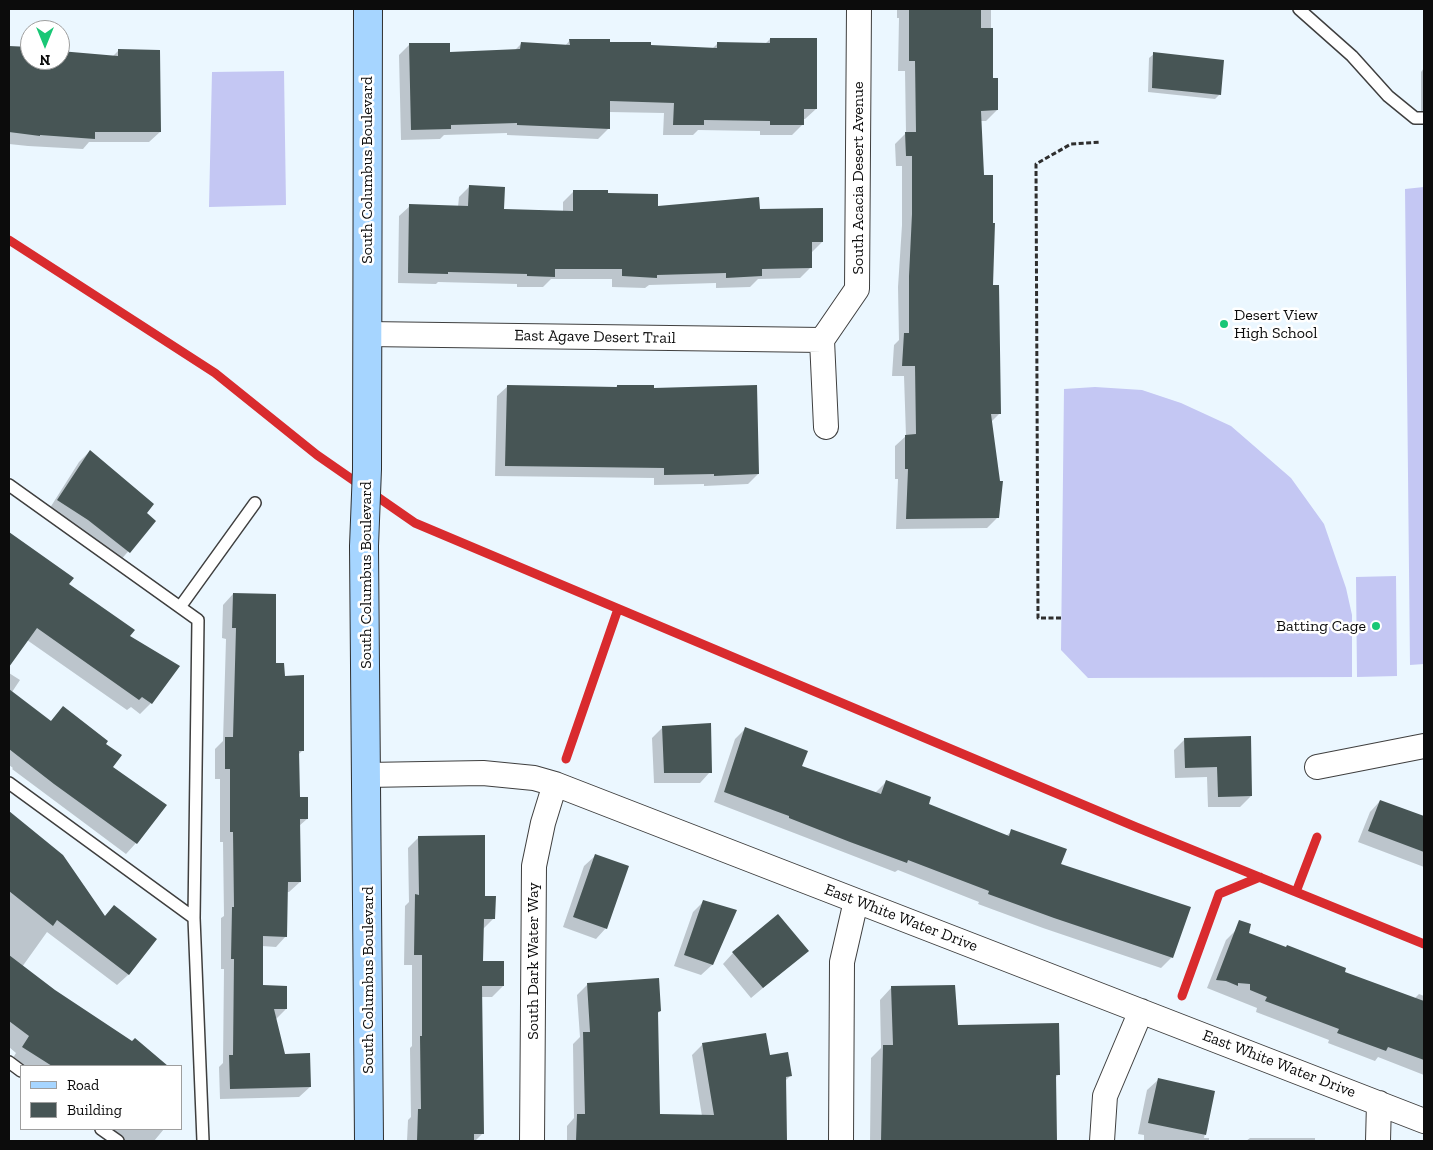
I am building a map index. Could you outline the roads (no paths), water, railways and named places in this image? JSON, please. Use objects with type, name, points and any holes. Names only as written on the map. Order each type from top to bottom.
[{"type":"street","name":"South Columbus Boulevard","points":[[368,9],[364,546],[369,1141]]},
{"type":"street","name":"South Acacia Desert Avenue","points":[[822,340],[857,289],[859,9]]},
{"type":"street","name":"East Agave Desert Trail","points":[[367,334],[822,340]]},
{"type":"street","points":[[822,340],[826,427]]},
{"type":"street","points":[[1317,767],[1424,746]]},
{"type":"street","name":"East White Water Drive","points":[[366,775],[483,773],[534,778],[555,784],[1424,1121]]},
{"type":"street","name":"South Dark Water Way","points":[[532,1141],[534,866],[543,823],[555,784]]},
{"type":"street","points":[[841,1141],[842,962],[856,901]]},
{"type":"street","points":[[1102,1141],[1105,1096],[1141,1010]]},
{"type":"street","points":[[1378,1141],[1379,1104]]},
{"type":"lane","points":[[1299,9],[1352,56],[1388,96],[1415,118],[1424,118]]},
{"type":"lane","points":[[9,485],[198,620],[194,918],[203,1141]]},
{"type":"lane","points":[[180,607],[255,503]]},
{"type":"lane","points":[[9,783],[194,918]]},
{"type":"lane","points":[[9,1062],[20,1070]]},
{"type":"lane","points":[[102,1130],[118,1141]]},
{"type":"waterway","points":[[9,240],[215,373],[317,455],[415,523],[1136,827],[1424,944]]},
{"type":"waterway","points":[[566,759],[618,609]]},
{"type":"waterway","points":[[1296,892],[1317,837]]},
{"type":"waterway","points":[[1182,996],[1219,894],[1260,877]]},
{"type":"place","name":"Desert View High School","points":[[1224,324]]},
{"type":"place","name":"Batting Cage","points":[[1376,626]]}]
